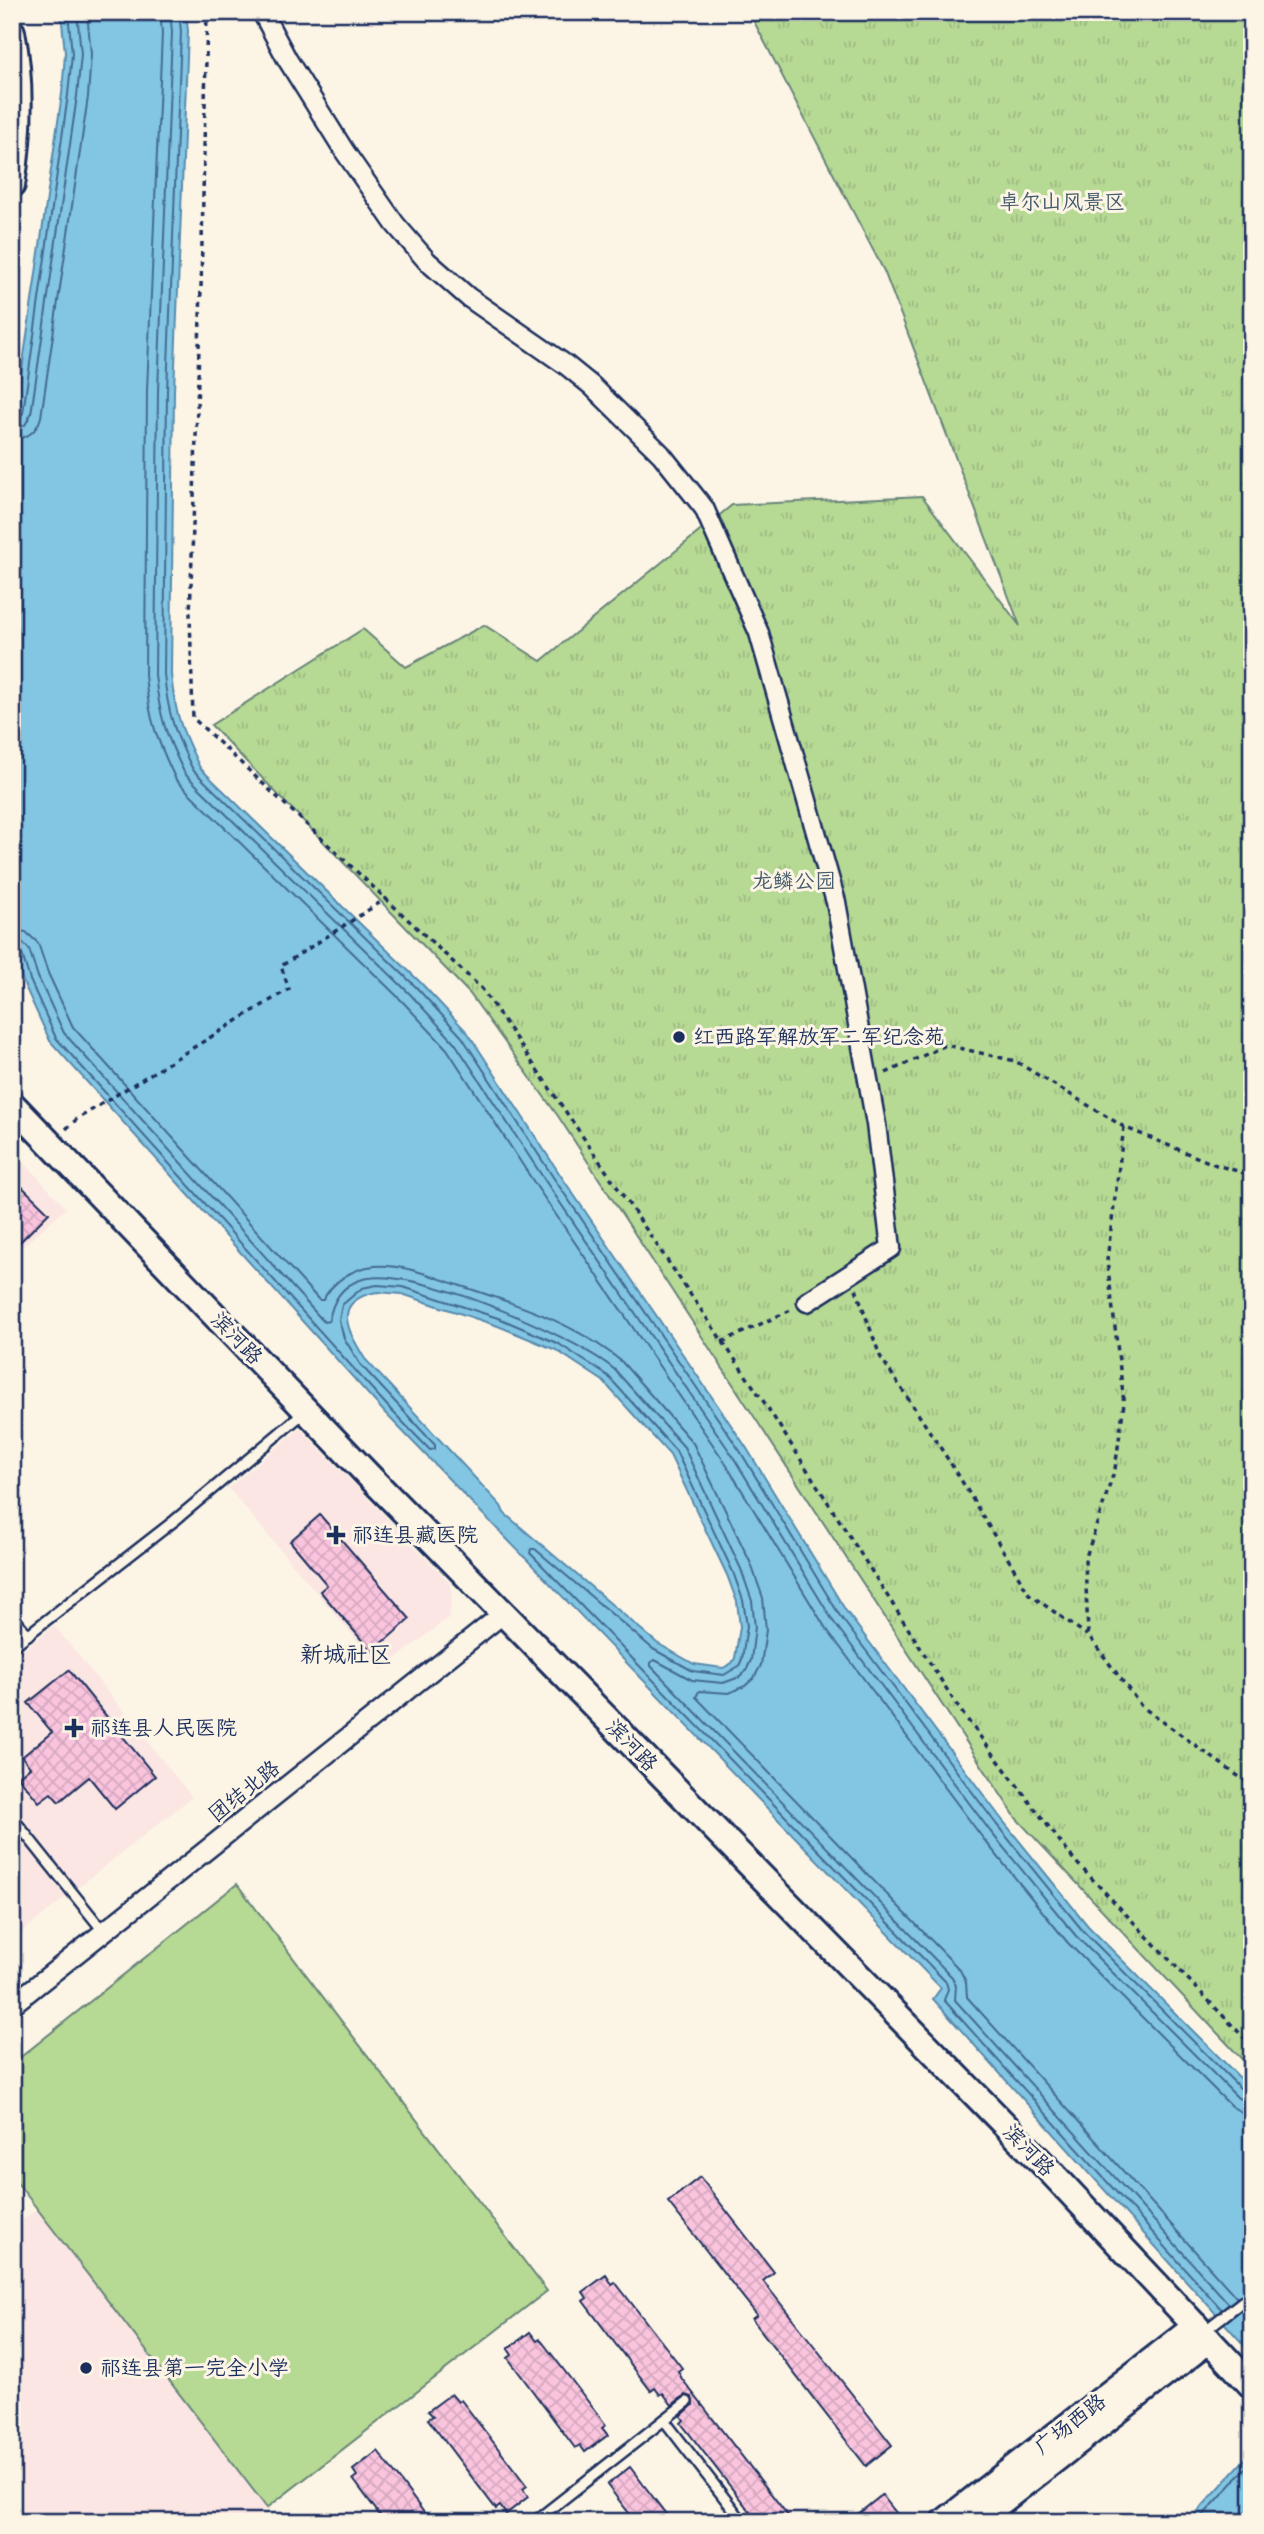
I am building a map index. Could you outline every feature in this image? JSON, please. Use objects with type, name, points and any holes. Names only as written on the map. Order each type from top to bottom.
[{"type":"street","points":[[262,12],[287,59],[345,152],[395,223],[427,261],[468,297],[566,365],[617,408],[661,454],[704,508],[763,645],[836,902],[876,1124],[891,1248],[807,1302]]},
{"type":"street","points":[[12,32],[19,79],[18,136],[12,185]]},
{"type":"street","name":"滨河路","points":[[12,1104],[504,1613],[1042,2163],[1252,2386]]},
{"type":"street","name":"团结北路","points":[[12,2005],[504,1613]]},
{"type":"street","name":"广场西路","points":[[944,2522],[1202,2333]]},
{"type":"street","name":"广场西路","points":[[975,2522],[1202,2333]]},
{"type":"lane","points":[[12,1647],[174,1521],[307,1410]]},
{"type":"lane","points":[[12,1615],[28,1635]]},
{"type":"lane","points":[[12,1817],[104,1932]]},
{"type":"lane","points":[[1202,2333],[1252,2294]]},
{"type":"lane","points":[[534,2522],[687,2402]]},
{"type":"lane","points":[[664,2420],[743,2522]]},
{"type":"path","points":[[207,12],[190,615],[193,718],[482,989],[765,1405],[968,1720],[1074,1860],[1252,2046]]},
{"type":"path","points":[[77,1119],[289,989],[281,966],[387,898]]},
{"type":"path","points":[[869,1082],[946,1045],[1015,1061],[1124,1127],[1216,1166],[1252,1175]]},
{"type":"path","points":[[1088,1635],[1085,1560],[1115,1469],[1124,1404],[1107,1260],[1124,1127]]},
{"type":"path","points":[[851,1274],[880,1356],[957,1473],[1029,1594],[1088,1635],[1142,1706],[1252,1786]]},
{"type":"path","points":[[722,1342],[807,1302]]},
{"type":"shaded area","points":[[12,1149],[66,1208],[12,1256]]},
{"type":"shaded area","name":"祁连县藏医院","points":[[300,1428],[450,1583],[452,1601],[448,1618],[382,1670],[228,1488]]},
{"type":"shaded area","name":"祁连县人民医院","points":[[54,1625],[192,1797],[12,1940],[12,1659]]},
{"type":"shaded area","name":"祁连县第一完全小学","points":[[38,2208],[267,2508],[250,2522],[12,2522],[12,2228]]},
{"type":"green space","name":"龙鳞公园","points":[[749,12],[1252,12],[1252,2070],[1016,1818],[558,1116],[470,994],[211,725],[363,629],[406,667],[484,625],[541,661],[732,505],[922,496],[1020,626],[884,271]]},
{"type":"green space","points":[[237,1884],[547,2291],[267,2508],[12,2176],[12,2064]]},
{"type":"water","points":[[61,12],[186,12],[188,31],[174,391],[171,674],[180,722],[200,768],[421,983],[468,1033],[561,1176],[746,1447],[846,1611],[1003,1821],[1088,1926],[1252,2090],[1252,2354],[933,1999],[941,1988],[386,1414],[50,1041],[23,982],[12,939],[12,454],[62,94],[65,53]],"holes":[[[377,1292],[402,1294],[498,1326],[556,1350],[603,1381],[670,1455],[737,1602],[740,1627],[732,1663],[723,1668],[694,1664],[657,1643],[504,1513],[501,1506],[365,1359],[349,1328],[348,1310],[353,1302],[362,1296]]]},
{"type":"water","points":[[1252,2457],[1252,2522],[1188,2522],[1245,2459]]},
{"type":"building","points":[[12,1177],[49,1213],[12,1250]]},
{"type":"building","points":[[320,1515],[410,1619],[372,1652],[320,1591],[327,1585],[290,1541]]},
{"type":"building","points":[[69,1670],[155,1776],[115,1809],[89,1777],[59,1802],[51,1793],[39,1802],[18,1777],[30,1767],[22,1757],[52,1732],[28,1703]]},
{"type":"building","points":[[700,2177],[774,2272],[763,2281],[892,2445],[866,2466],[752,2319],[757,2315],[668,2202]]},
{"type":"building","points":[[606,2275],[612,2284],[615,2282],[682,2368],[678,2371],[682,2379],[793,2522],[758,2522],[681,2423],[684,2420],[681,2416],[693,2405],[692,2397],[685,2395],[672,2405],[663,2393],[660,2395],[655,2388],[651,2391],[583,2301],[587,2298],[583,2292]]},
{"type":"building","points":[[530,2332],[537,2341],[540,2339],[606,2425],[602,2428],[608,2435],[585,2452],[580,2445],[575,2448],[508,2358],[512,2355],[508,2349]]},
{"type":"building","points":[[451,2394],[458,2402],[461,2400],[527,2486],[523,2489],[528,2497],[506,2514],[500,2506],[496,2509],[428,2419],[433,2416],[428,2411]]},
{"type":"building","points":[[378,2451],[431,2522],[385,2522],[353,2479],[357,2476],[353,2470]]},
{"type":"building","points":[[630,2467],[672,2522],[636,2522],[607,2485]]},
{"type":"building","points":[[882,2495],[897,2514],[886,2522],[848,2522]]},
{"type":"place","name":"红西路军解放军二军纪念苑","points":[[679,1037]]},
{"type":"place","name":"祁连县藏医院","points":[[336,1535]]},
{"type":"place","name":"祁连县人民医院","points":[[74,1728]]},
{"type":"place","name":"祁连县第一完全小学","points":[[86,2368]]},
{"type":"district","name":"新城社区","points":[[346,1654]]},
{"type":"park label","name":"卓尔山风景区","points":[[1062,202]]}]
